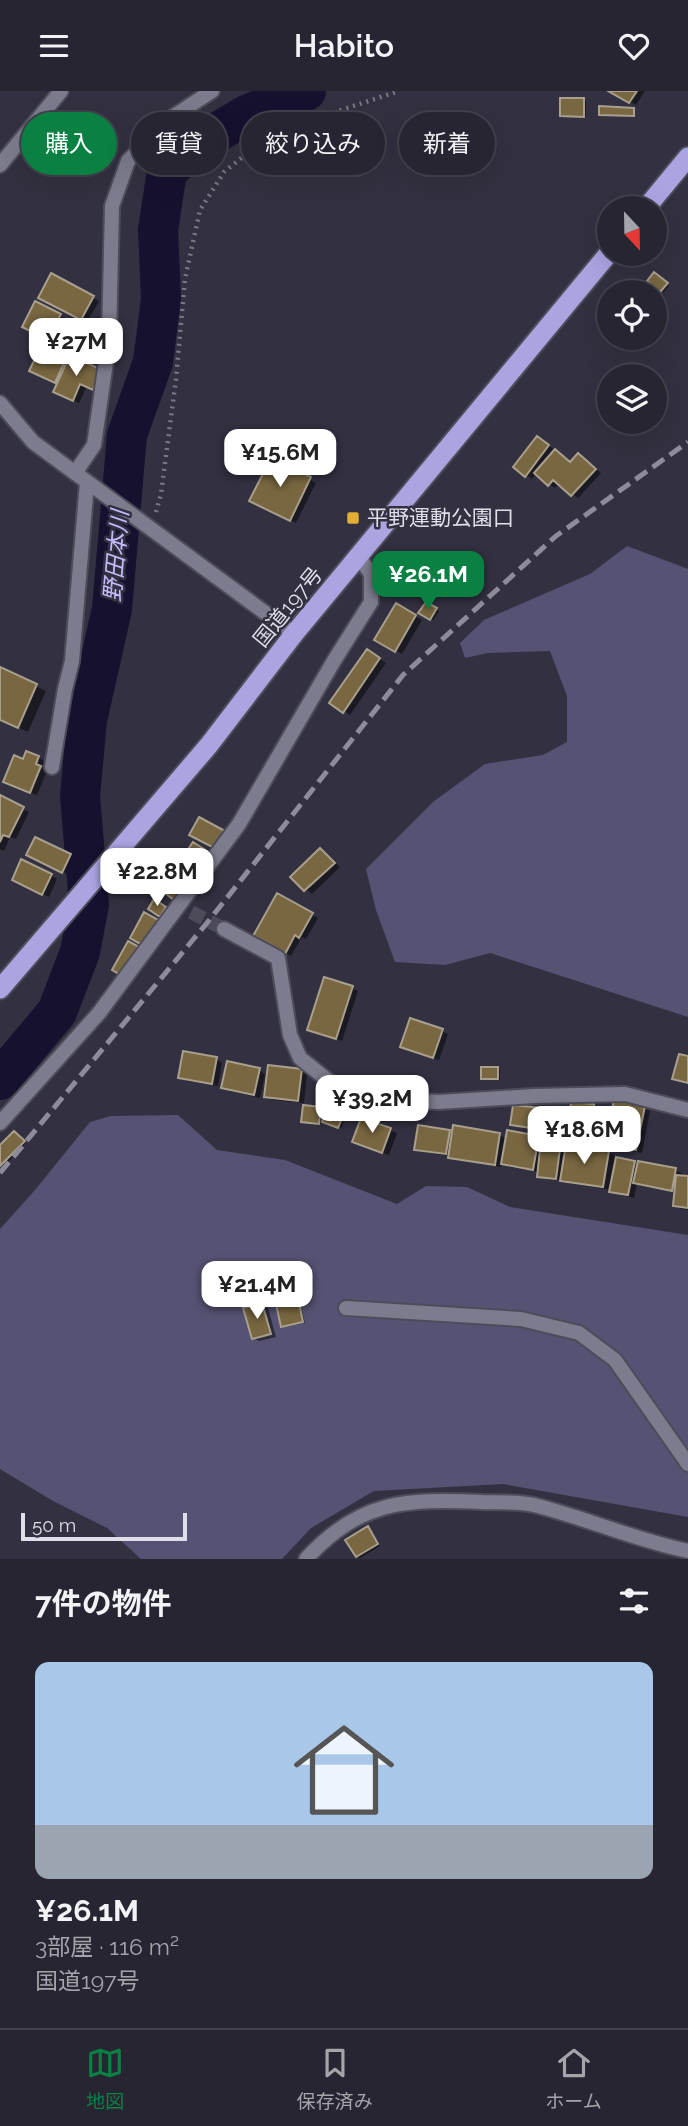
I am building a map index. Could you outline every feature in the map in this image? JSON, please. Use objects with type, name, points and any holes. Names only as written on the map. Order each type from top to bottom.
[{"type":"highway","points":[[656,196],[688,157]]},
{"type":"highway","name":"国道197号","points":[[0,989],[51,926],[209,745],[294,634],[598,266]]},
{"type":"street","points":[[0,165],[61,91]]},
{"type":"street","points":[[75,473],[94,445],[109,341],[112,206],[128,161],[168,120],[212,91]]},
{"type":"street","points":[[0,403],[33,442],[294,634]]},
{"type":"street","points":[[52,767],[72,661],[92,486]]},
{"type":"street","points":[[0,1123],[99,1013],[185,909],[239,824],[371,602],[370,574],[358,556]]},
{"type":"street","points":[[224,929],[278,958],[289,1035],[300,1058],[340,1090],[379,1099],[439,1102],[534,1095],[625,1094],[688,1110]]},
{"type":"street","points":[[346,1308],[522,1319],[579,1333],[615,1360],[688,1464]]},
{"type":"street","points":[[306,1559],[319,1545],[361,1514],[393,1503],[446,1500],[531,1504],[608,1526],[655,1544],[688,1551]]},
{"type":"path","points":[[150,527],[163,481],[185,279],[200,210],[224,172],[260,143],[320,117],[399,91]]},
{"type":"shaded area","points":[[627,546],[688,569],[688,1017],[490,953],[445,965],[395,962],[376,910],[366,869],[433,802],[485,764],[543,755],[567,742],[567,696],[550,651],[488,653],[465,658],[460,643],[484,620],[590,574]]},
{"type":"shaded area","points":[[178,1115],[217,1150],[285,1160],[397,1204],[426,1186],[467,1187],[510,1207],[688,1235],[688,1517],[503,1484],[374,1491],[311,1528],[282,1559],[141,1559],[107,1528],[53,1501],[0,1469],[0,1229],[90,1122],[111,1116]]},
{"type":"building","points":[[608,91],[637,91],[629,103]]},
{"type":"building","points":[[560,98],[584,98],[584,117],[560,116]]},
{"type":"building","points":[[599,106],[634,108],[634,116],[599,115]]},
{"type":"building","points":[[654,272],[664,280],[648,280]]},
{"type":"building","points":[[51,273],[94,296],[81,320],[38,298]]},
{"type":"building","points":[[35,301],[61,314],[56,324],[77,337],[70,351],[22,327]]},
{"type":"building","points":[[43,342],[68,354],[55,383],[29,371]]},
{"type":"building","points":[[70,355],[102,370],[93,390],[80,384],[73,401],[53,392]]},
{"type":"building","points":[[537,436],[549,445],[525,477],[513,467]]},
{"type":"building","points":[[555,449],[570,462],[578,453],[596,469],[571,496],[553,480],[548,486],[534,473]]},
{"type":"building","points":[[271,458],[311,477],[290,521],[249,501]]},
{"type":"building","points":[[426,602],[437,608],[430,620],[418,613]]},
{"type":"building","points":[[396,603],[416,615],[395,652],[374,640]]},
{"type":"building","points":[[367,649],[380,658],[343,713],[329,703]]},
{"type":"building","points":[[0,667],[37,684],[18,728],[0,720]]},
{"type":"building","points":[[26,751],[39,756],[36,764],[41,766],[30,793],[3,782],[14,755],[23,759]]},
{"type":"building","points":[[0,795],[24,807],[9,837],[3,835],[0,842]]},
{"type":"building","points":[[199,817],[225,831],[216,849],[189,835]]},
{"type":"building","points":[[35,837],[71,854],[62,873],[26,855]]},
{"type":"building","points":[[193,842],[210,853],[201,865],[185,854]]},
{"type":"building","points":[[320,848],[335,863],[304,891],[290,877]]},
{"type":"building","points":[[181,854],[199,868],[174,900],[156,886]]},
{"type":"building","points":[[21,859],[52,874],[42,895],[12,880]]},
{"type":"building","points":[[277,893],[313,913],[299,938],[295,935],[285,954],[253,936]]},
{"type":"building","points":[[154,899],[166,907],[160,917],[148,909]]},
{"type":"building","points":[[144,912],[158,920],[144,946],[130,938]]},
{"type":"building","points":[[128,941],[141,948],[122,976],[112,970]]},
{"type":"building","points":[[324,977],[353,986],[336,1039],[307,1030]]},
{"type":"building","points":[[410,1018],[443,1029],[433,1058],[400,1047]]},
{"type":"building","points":[[183,1051],[217,1057],[212,1084],[178,1078]]},
{"type":"building","points":[[679,1054],[688,1056],[688,1083],[672,1079]]},
{"type":"building","points":[[227,1061],[260,1068],[254,1095],[221,1088]]},
{"type":"building","points":[[268,1065],[302,1069],[298,1101],[264,1097]]},
{"type":"building","points":[[481,1067],[498,1067],[498,1079],[481,1079]]},
{"type":"building","points":[[332,1097],[348,1104],[338,1128],[322,1122]]},
{"type":"building","points":[[614,1100],[645,1106],[636,1150],[605,1144]]},
{"type":"building","points":[[571,1102],[594,1104],[592,1128],[569,1126]]},
{"type":"building","points":[[303,1105],[321,1107],[319,1124],[301,1122]]},
{"type":"building","points":[[513,1105],[541,1108],[538,1129],[510,1125]]},
{"type":"building","points":[[361,1118],[391,1128],[382,1153],[352,1142]]},
{"type":"building","points":[[418,1125],[450,1130],[446,1154],[414,1150]]},
{"type":"building","points":[[453,1125],[500,1133],[495,1165],[448,1158]]},
{"type":"building","points":[[507,1130],[539,1136],[533,1170],[501,1164]]},
{"type":"building","points":[[14,1131],[25,1141],[0,1166],[0,1145]]},
{"type":"building","points":[[541,1140],[561,1142],[556,1179],[537,1177]]},
{"type":"building","points":[[566,1144],[609,1151],[603,1187],[560,1181]]},
{"type":"building","points":[[616,1157],[635,1161],[628,1195],[609,1192]]},
{"type":"building","points":[[638,1161],[676,1168],[672,1191],[633,1183]]},
{"type":"building","points":[[676,1175],[688,1176],[688,1208],[673,1206]]},
{"type":"building","points":[[298,1298],[303,1322],[281,1327],[276,1304]]},
{"type":"building","points":[[262,1303],[271,1334],[252,1339],[243,1308]]},
{"type":"building","points":[[368,1526],[378,1544],[356,1557],[345,1540]]},
{"type":"waterway","name":"野田本川","points":[[0,1080],[57,1012],[80,952],[89,904],[80,796],[87,720],[112,609],[127,435],[153,362],[161,299],[158,230],[167,171],[198,144],[246,115],[306,91]]},
{"type":"tunnel","points":[[191,912],[224,929]]},
{"type":"railway","points":[[0,1173],[211,918],[403,675],[556,536],[688,442]]},
{"type":"place","name":"平野運動公園口","points":[[353,518]]}]
